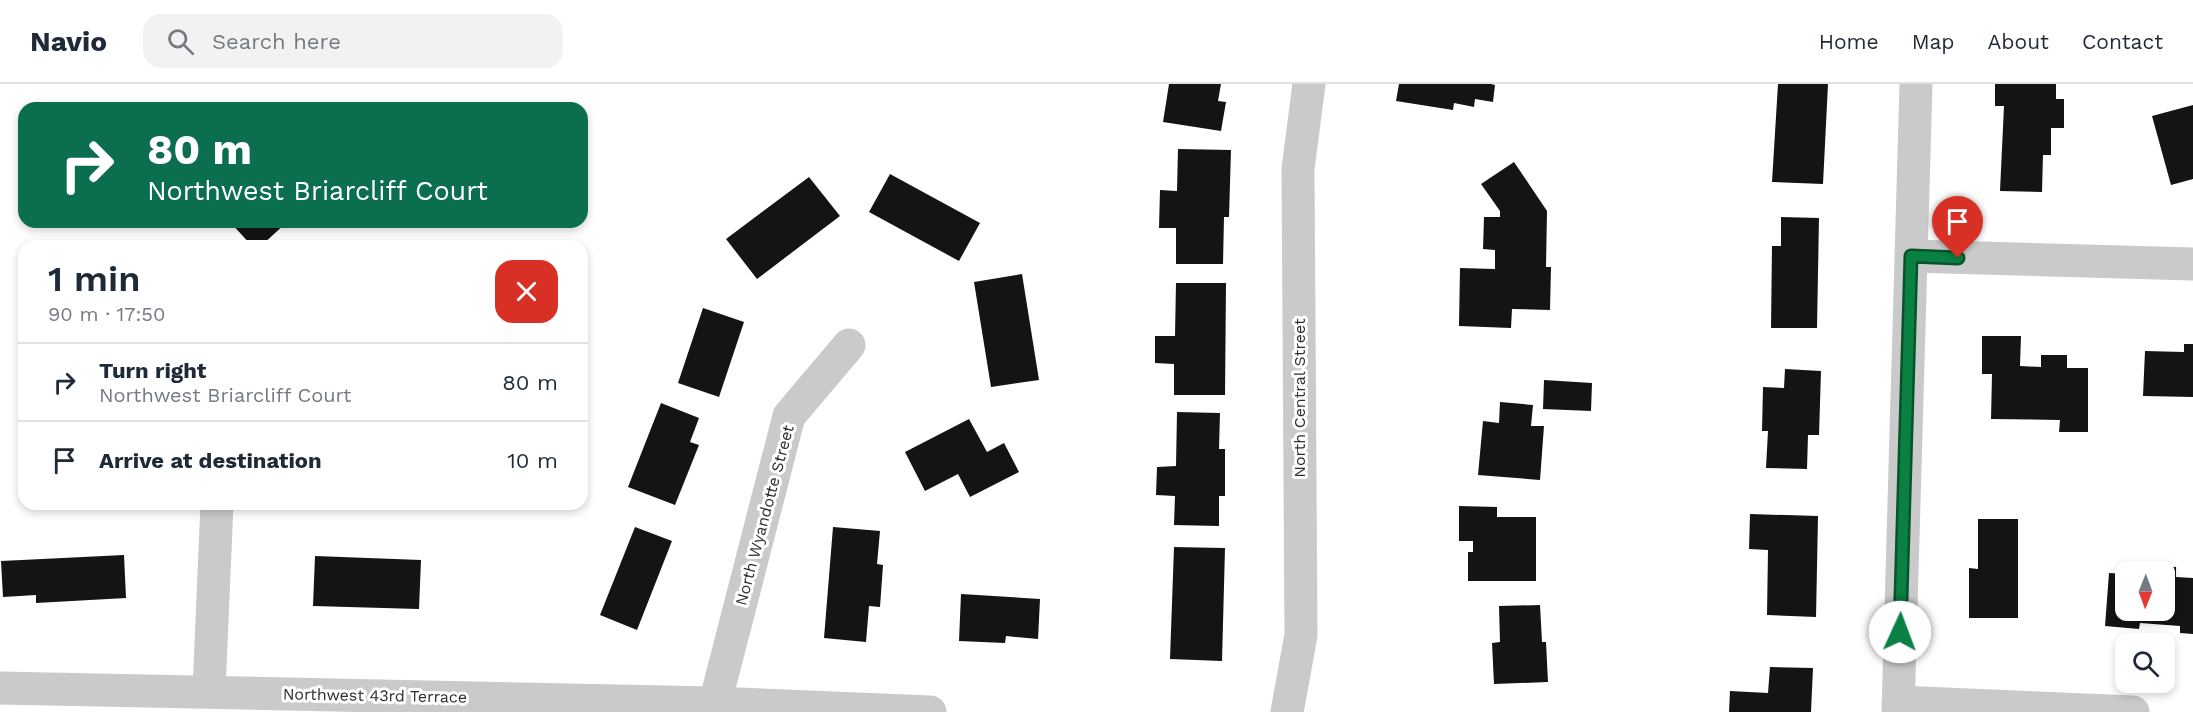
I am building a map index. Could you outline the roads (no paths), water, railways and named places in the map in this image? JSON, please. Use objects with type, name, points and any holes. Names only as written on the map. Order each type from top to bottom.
[{"type":"street","name":"North Central Street","points":[[1287,712],[1301,635],[1298,169],[1309,84]]},
{"type":"street","points":[[1916,84],[1898,707],[2133,712]]},
{"type":"street","points":[[1911,256],[2193,264]]},
{"type":"street","name":"North Wyandotte Street","points":[[715,703],[789,416],[849,345]]},
{"type":"street","points":[[209,691],[216,510]]},
{"type":"street","name":"Northwest 43rd Terrace","points":[[0,688],[715,703],[930,712]]}]
